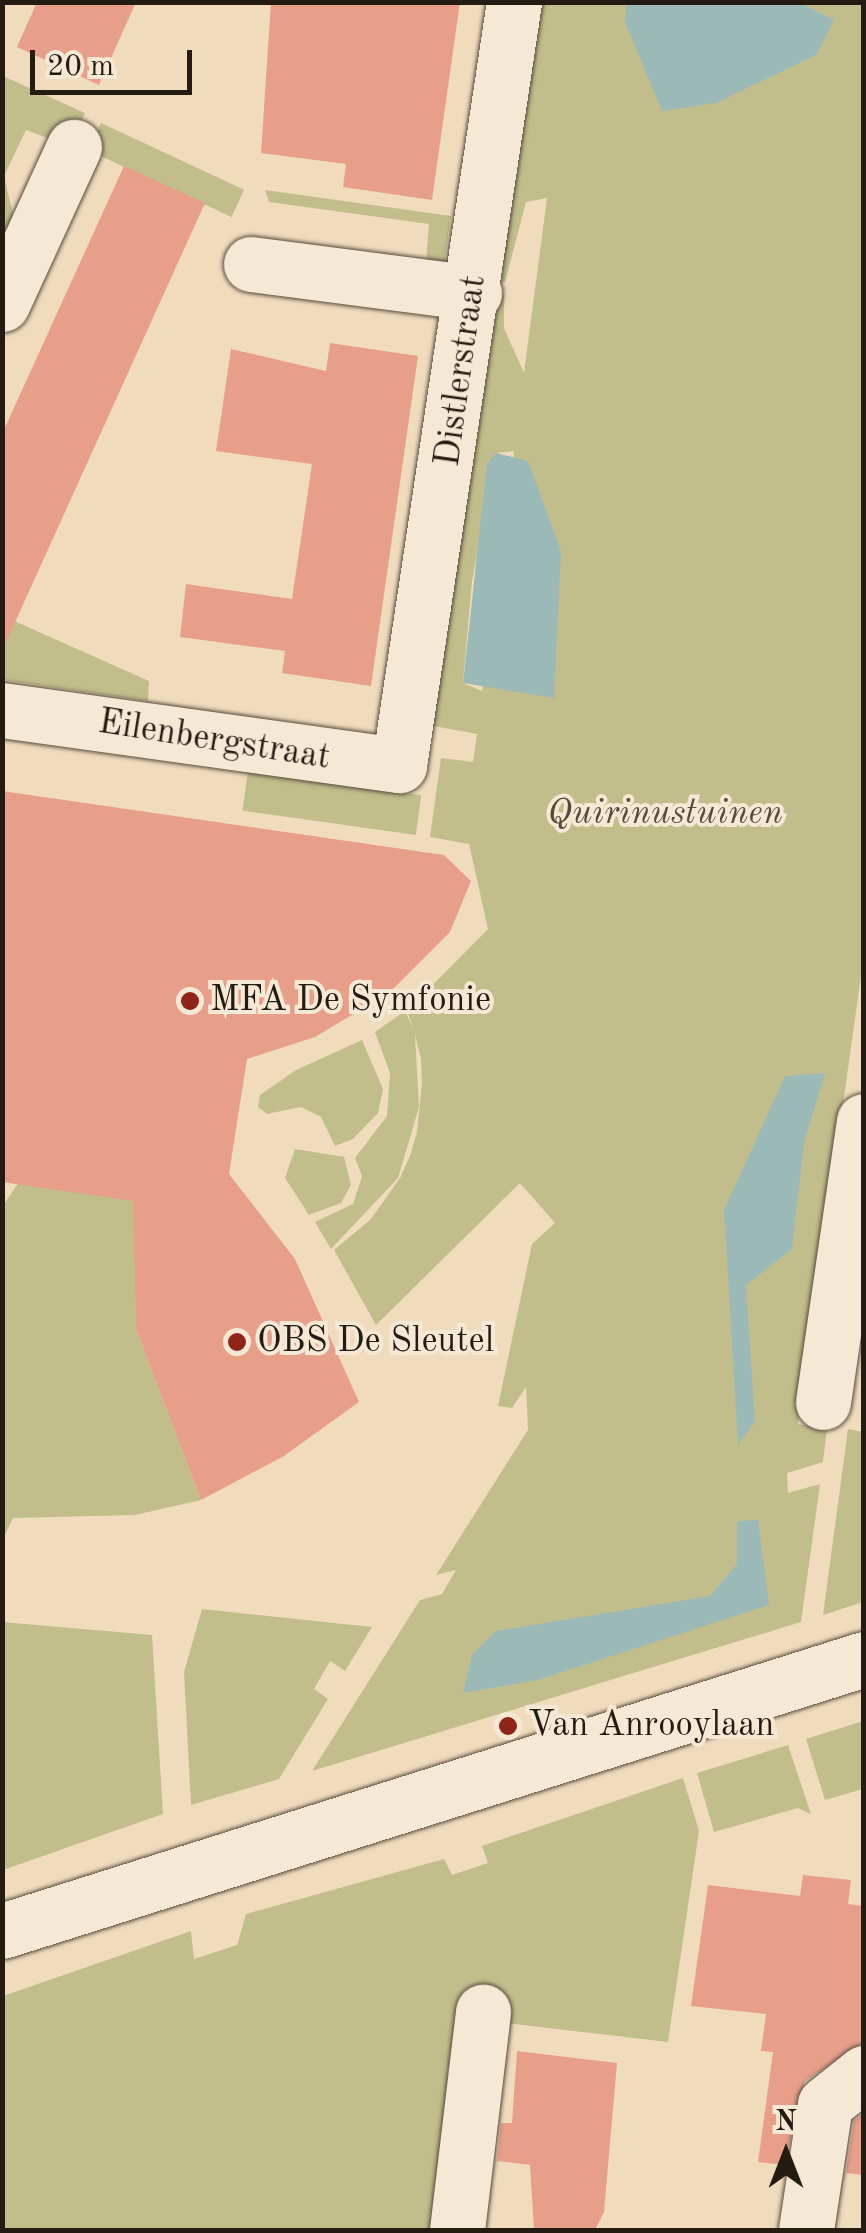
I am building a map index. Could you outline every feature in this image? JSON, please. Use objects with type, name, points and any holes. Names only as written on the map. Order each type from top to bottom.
[{"type":"street","name":"Distlerstraat","points":[[409,740],[514,2]]},
{"type":"street","points":[[2,304],[74,147]]},
{"type":"street","points":[[251,264],[474,292]]},
{"type":"street","name":"Eilenbergstraat","points":[[2,710],[373,765],[399,765],[409,740]]},
{"type":"street","points":[[823,1402],[864,1121]]},
{"type":"street","points":[[2,1931],[864,1659]]},
{"type":"street","points":[[456,2230],[483,2012]]},
{"type":"street","points":[[806,2230],[825,2104],[864,2073]]},
{"type":"green space","name":"Quirinustuinen","points":[[532,3],[863,3],[864,955],[798,1424],[827,1429],[823,1462],[787,1473],[788,1493],[820,1484],[801,1622],[312,1771],[420,1600],[442,1594],[456,1570],[436,1575],[528,1430],[526,1387],[512,1408],[498,1406],[532,1244],[555,1223],[520,1183],[376,1325],[334,1250],[371,1219],[400,1178],[410,1156],[417,1132],[422,1083],[415,1035],[419,1107],[398,1178],[331,1249],[315,1222],[353,1204],[362,1176],[355,1158],[387,1116],[390,1073],[375,1032],[405,1011],[413,1028],[407,1011],[488,929],[469,844],[430,837],[441,758],[473,762],[477,734],[428,725],[491,293],[504,294],[504,328],[524,373],[547,198],[526,202],[505,282],[492,280]],"holes":[[[514,451],[482,691],[463,683],[472,582],[496,453]]]},
{"type":"green space","points":[[3,76],[85,113],[71,147],[26,130],[4,176],[13,214],[3,241]]},
{"type":"green space","points":[[101,123],[244,190],[232,217],[88,150]]},
{"type":"green space","points":[[265,190],[451,216],[444,265],[426,262],[429,224],[269,202]]},
{"type":"green space","points":[[3,616],[149,681],[148,701],[3,680]]},
{"type":"green space","points":[[248,771],[421,795],[416,835],[242,811]]},
{"type":"green space","points":[[362,1040],[383,1089],[378,1113],[353,1139],[335,1146],[321,1117],[301,1107],[267,1114],[258,1107],[260,1095],[296,1070]]},
{"type":"green space","points":[[295,1149],[344,1157],[351,1185],[341,1203],[309,1215],[285,1178]]},
{"type":"green space","points":[[21,1179],[135,1199],[136,1329],[201,1500],[135,1515],[13,1518],[3,1539],[2,1207]]},
{"type":"green space","points":[[848,1429],[863,1432],[863,1602],[823,1615]]},
{"type":"green space","points":[[202,1609],[372,1627],[345,1671],[330,1661],[314,1689],[328,1699],[279,1779],[191,1805],[184,1672]]},
{"type":"green space","points":[[2,1622],[152,1635],[163,1814],[3,1870]]},
{"type":"green space","points":[[863,1721],[863,1789],[825,1800],[806,1739]]},
{"type":"green space","points":[[788,1745],[811,1814],[798,1808],[714,1832],[697,1773]]},
{"type":"green space","points":[[683,1778],[699,1831],[668,2042],[505,2023],[441,2230],[3,2230],[3,1996],[191,1931],[194,1959],[237,1945],[246,1914],[444,1859],[452,1875],[488,1863],[482,1846]]},
{"type":"water","points":[[627,2],[800,3],[834,20],[816,55],[716,103],[662,111],[625,22]]},
{"type":"water","points":[[496,453],[528,461],[561,551],[554,698],[463,683],[487,463]]},
{"type":"water","points":[[825,1073],[804,1143],[792,1249],[746,1285],[755,1422],[738,1445],[724,1210],[785,1076]]},
{"type":"water","points":[[758,1520],[769,1605],[538,1680],[463,1693],[472,1655],[496,1631],[710,1596],[737,1564],[737,1521]]},
{"type":"building","points":[[37,2],[136,2],[99,85],[17,47]]},
{"type":"building","points":[[271,2],[460,2],[432,200],[343,187],[346,164],[261,153]]},
{"type":"building","points":[[124,166],[205,203],[2,651],[2,434]]},
{"type":"building","points":[[330,343],[418,356],[371,686],[282,673],[285,651],[180,637],[186,584],[292,599],[312,464],[216,451],[231,349],[326,371]]},
{"type":"building","name":"MFA De Symfonie","points":[[2,791],[444,855],[471,881],[450,932],[389,993],[315,1037],[247,1059],[229,1174],[295,1259],[359,1402],[284,1456],[201,1500],[136,1329],[133,1201],[2,1182]]},
{"type":"building","points":[[803,1875],[851,1880],[848,1904],[864,1906],[864,2042],[805,2081],[784,2165],[758,2162],[773,2052],[761,2051],[766,2014],[691,2006],[708,1885],[800,1896]]},
{"type":"building","points":[[517,2051],[617,2063],[604,2212],[595,2230],[534,2230],[530,2165],[497,2161],[501,2123],[512,2123]]},
{"type":"building","points":[[864,2113],[864,2175],[846,2173],[854,2121]]},
{"type":"place","name":"MFA De Symfonie","points":[[190,1001]]},
{"type":"place","name":"OBS De Sleutel","points":[[237,1342]]},
{"type":"place","name":"Van Anrooylaan","points":[[508,1726]]}]
